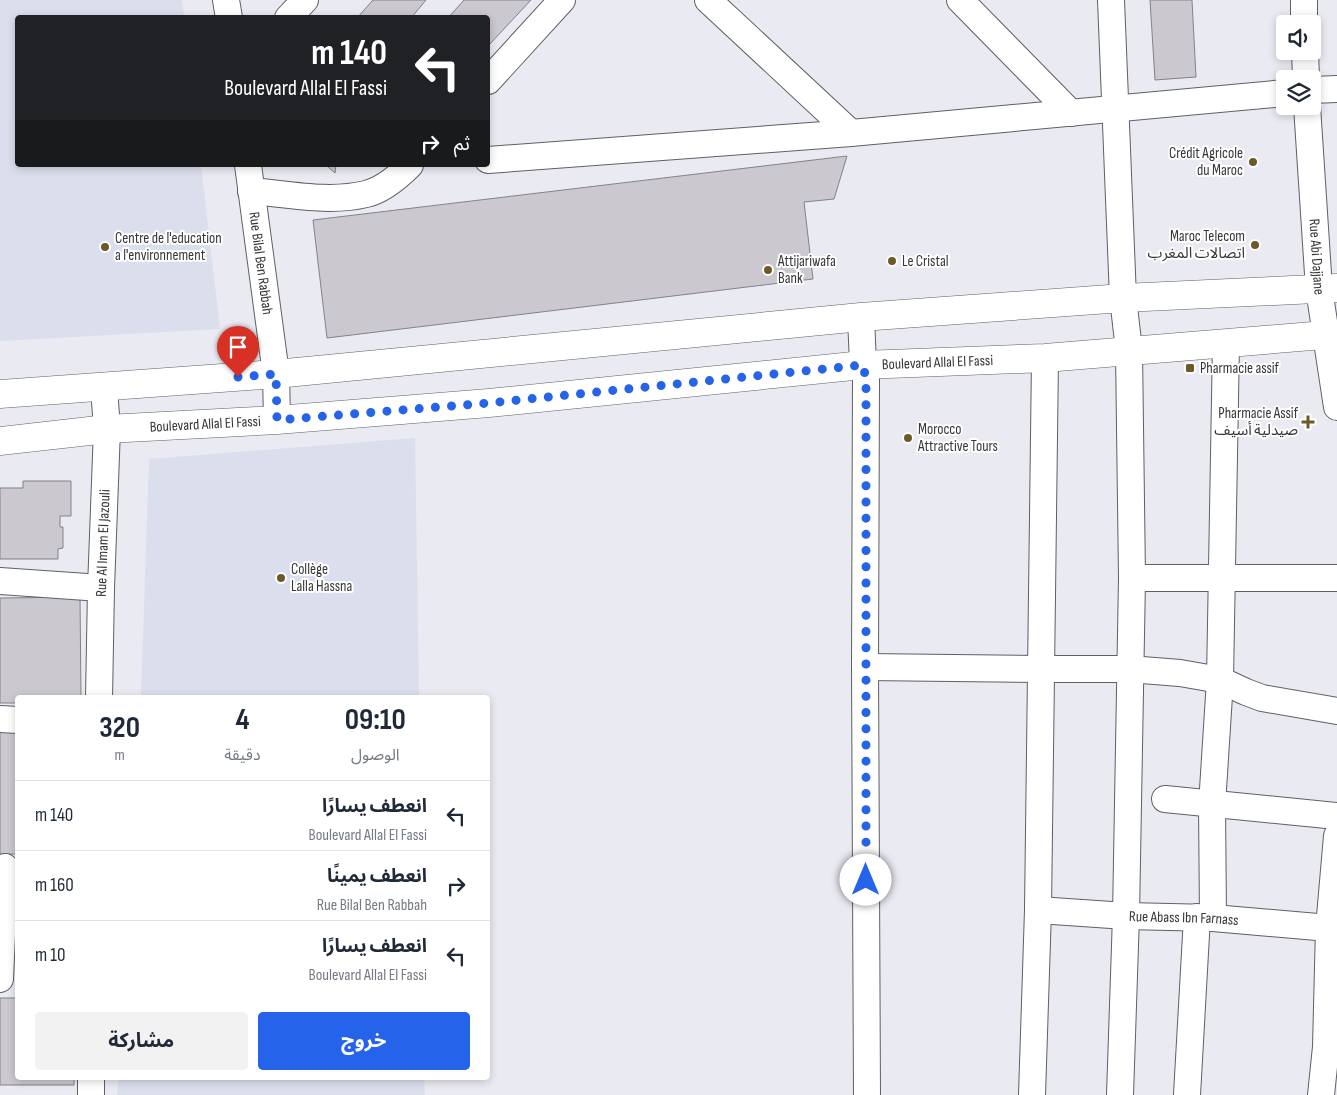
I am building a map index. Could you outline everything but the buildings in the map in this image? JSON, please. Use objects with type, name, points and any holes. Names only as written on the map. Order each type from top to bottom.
[{"type":"main road","points":[[0,394],[104,388],[276,374],[861,317],[1122,298],[1328,288]]},
{"type":"main road","name":"Boulevard Allal El Fassi","points":[[0,441],[107,429],[277,420],[489,403],[863,365],[1044,358],[1331,334]]},
{"type":"street","points":[[226,0],[228,15]]},
{"type":"street","points":[[291,15],[305,0]]},
{"type":"street","points":[[490,79],[562,0]]},
{"type":"street","points":[[708,0],[851,133]]},
{"type":"street","points":[[960,0],[1071,112]]},
{"type":"street","points":[[1111,0],[1122,298],[1129,350],[1132,578],[1126,916],[1120,1095]]},
{"type":"street","points":[[1304,0],[1304,15]]},
{"type":"street","points":[[1321,90],[1337,89]]},
{"type":"street","points":[[490,160],[851,133],[1276,94]]},
{"type":"street","name":"Rue Abi Dajjane","points":[[1308,115],[1328,288],[1337,407]]},
{"type":"street","name":"Rue Bilal Ben Rabbah","points":[[248,167],[276,374],[277,420]]},
{"type":"street","points":[[251,191],[317,197],[366,194],[388,184],[411,167]]},
{"type":"street","points":[[861,317],[863,365],[866,379],[867,1095]]},
{"type":"street","points":[[1187,1095],[1205,917],[1220,680],[1226,343]]},
{"type":"street","points":[[1032,1095],[1038,910],[1042,669],[1044,358]]},
{"type":"street","name":"Rue Al Imam El Jazouli","points":[[100,695],[101,588],[107,429],[104,388]]},
{"type":"street","points":[[1132,578],[1337,578]]},
{"type":"street","points":[[0,582],[101,588]]},
{"type":"street","points":[[865,667],[1129,668],[1180,673],[1220,680],[1262,698],[1337,711]]},
{"type":"street","points":[[0,719],[15,720]]},
{"type":"street","points":[[1166,799],[1337,816]]},
{"type":"street","points":[[1321,1095],[1332,1047],[1329,928],[1337,836]]},
{"type":"street","points":[[8,866],[0,980],[15,982]]},
{"type":"street","name":"Rue Abass Ibn Farnass","points":[[1038,910],[1126,916],[1205,917],[1329,928]]},
{"type":"street","points":[[91,1080],[91,1095]]},
{"type":"shaded area","name":"Centre de l'education a l'environnement","points":[[0,0],[182,0],[184,15],[15,15],[15,167],[201,167],[220,329],[0,341]]},
{"type":"shaded area","name":"Collège Lalla Hassna","points":[[415,438],[419,695],[141,695],[149,459]]},
{"type":"shaded area","points":[[119,1080],[424,1080],[425,1095],[117,1095]]},
{"type":"place","name":"Crédit Agricole du Maroc","points":[[1253,162]]},
{"type":"place","name":"Maroc Telecom اتصالات المغرب","points":[[1255,245]]},
{"type":"place","name":"Centre de l'education a l'environnement","points":[[105,247]]},
{"type":"place","name":"Le Cristal","points":[[892,261]]},
{"type":"place","name":"Attijariwafa Bank","points":[[768,270]]},
{"type":"place","name":"Pharmacie assif","points":[[1190,368]]},
{"type":"place","name":"Pharmacie Assif صيدلية أسيف","points":[[1308,422]]},
{"type":"place","name":"Morocco Attractive Tours","points":[[908,438]]},
{"type":"place","name":"Collège Lalla Hassna","points":[[281,578]]},
{"type":"route","points":[[238,377],[276,374],[277,420],[489,403],[863,365],[866,379],[866,880]]}]
